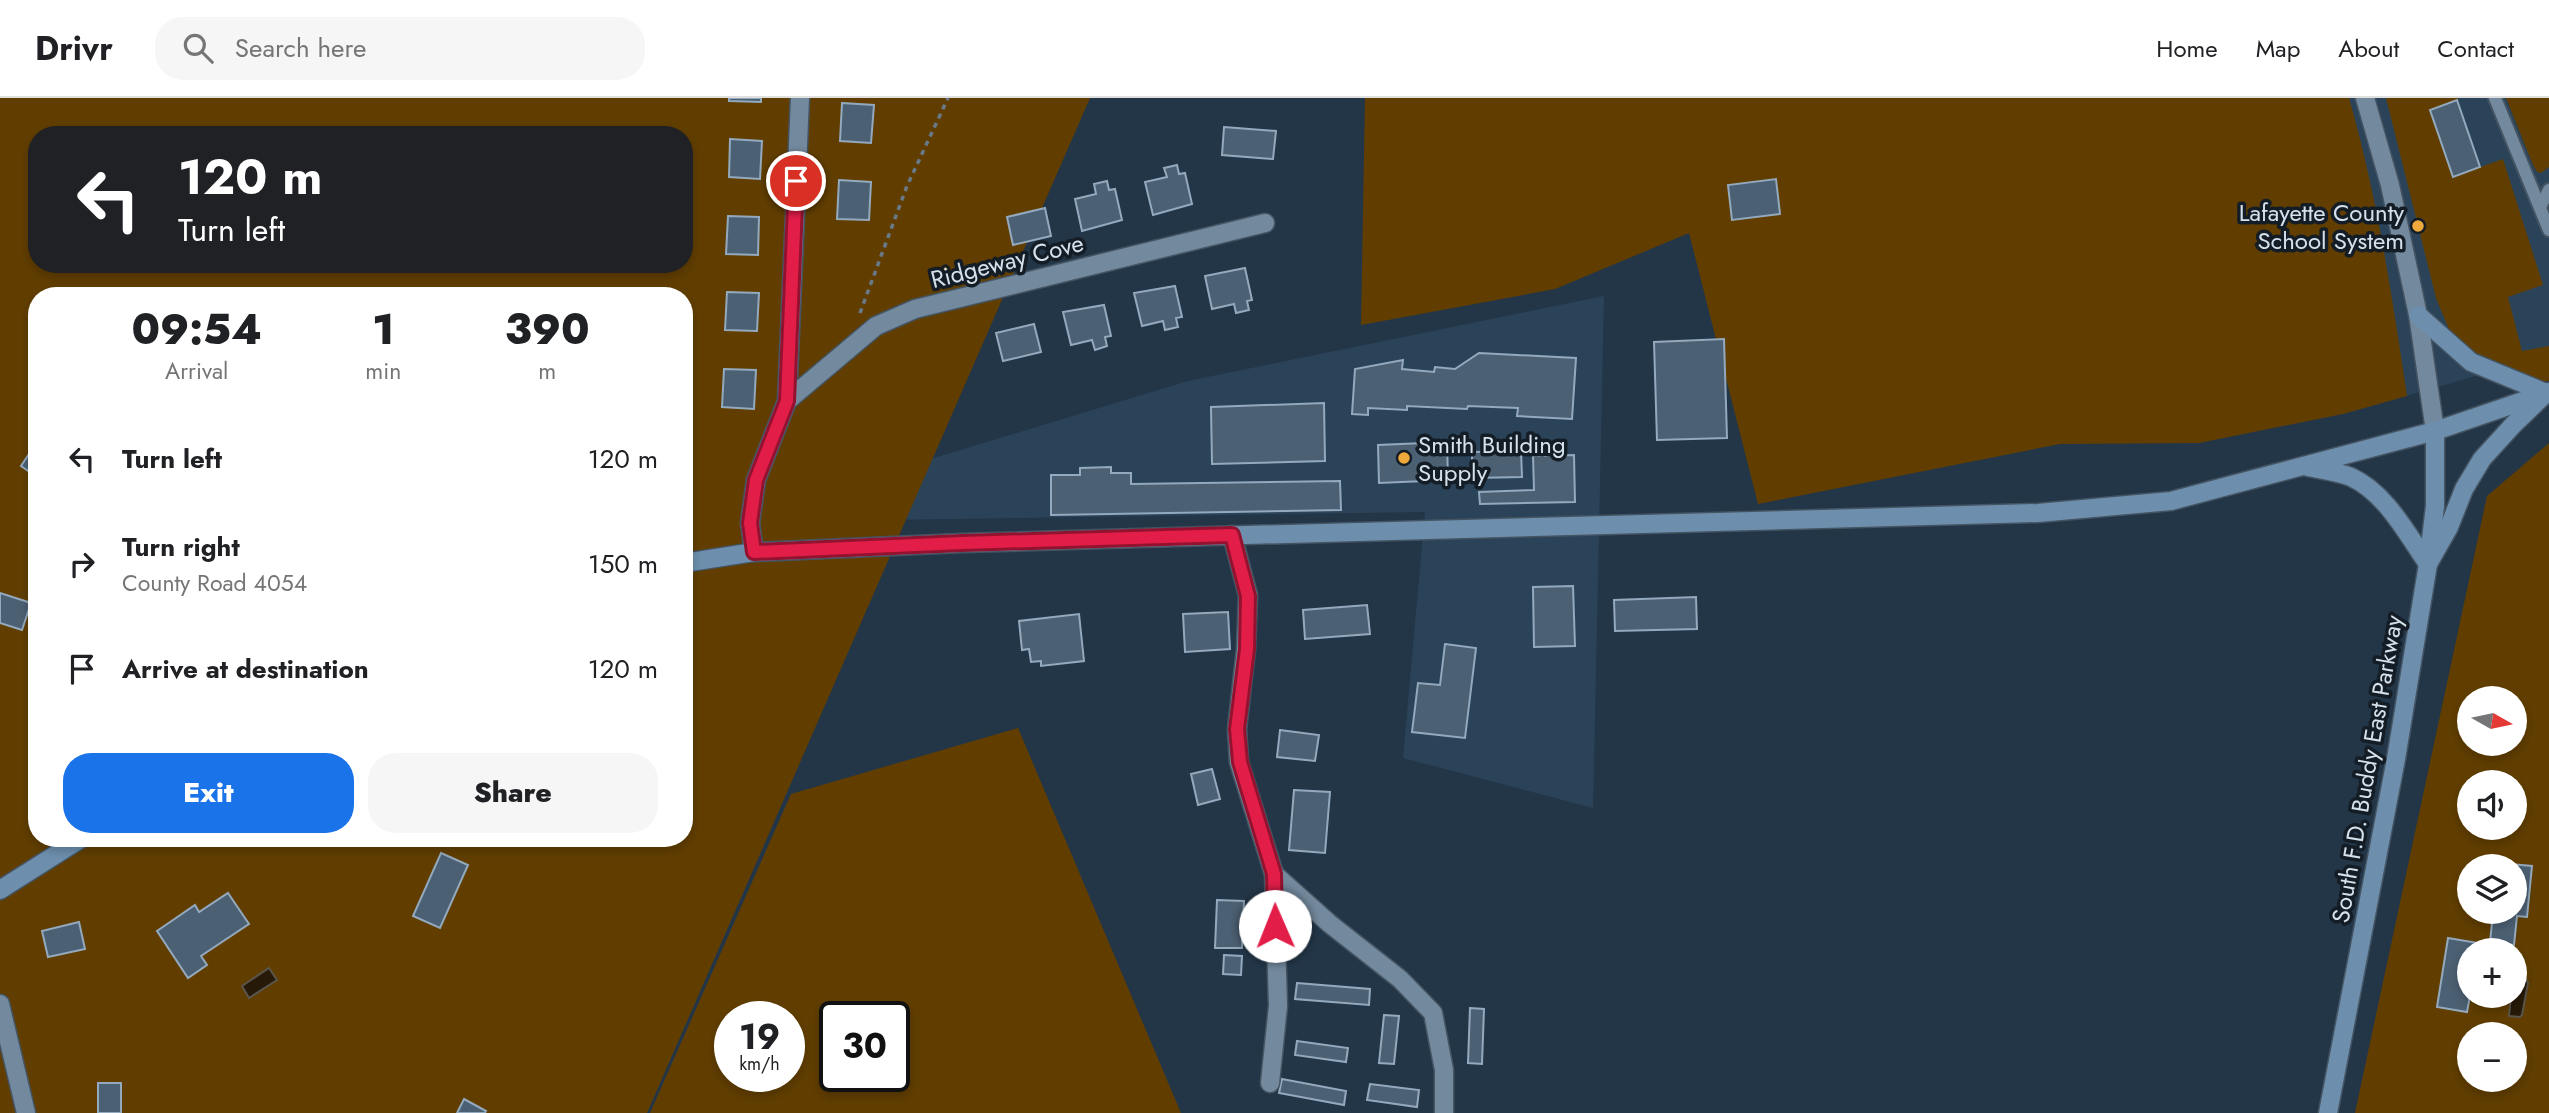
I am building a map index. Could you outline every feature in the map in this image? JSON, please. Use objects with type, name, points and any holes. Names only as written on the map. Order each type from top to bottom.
[{"type":"main road","points":[[2418,315],[2471,362],[2548,393]]},
{"type":"main road","points":[[693,562],[754,552],[962,543],[2038,513],[2171,501],[2435,431],[2548,393]]},
{"type":"main road","points":[[2302,466],[2350,477],[2372,490],[2390,510],[2428,564],[2449,527],[2464,489],[2482,459],[2513,425],[2548,393]]},
{"type":"main road","name":"South F.D. Buddy East Parkway","points":[[2328,1113],[2396,759],[2428,564],[2435,506],[2435,431]]},
{"type":"main road","points":[[0,890],[68,847]]},
{"type":"street","points":[[754,552],[750,523],[756,480],[787,401],[800,98]]},
{"type":"street","points":[[2365,98],[2390,185],[2418,315],[2435,431]]},
{"type":"street","name":"Ridgeway Cove","points":[[787,401],[876,326],[915,309],[1265,223]]},
{"type":"street","points":[[1232,535],[1248,596],[1247,649],[1237,729],[1240,762],[1274,874],[1279,1006],[1270,1083]]},
{"type":"street","points":[[1274,874],[1330,924],[1399,979],[1433,1013],[1444,1070],[1444,1113]]},
{"type":"street","points":[[0,1004],[26,1113]]},
{"type":"lane","points":[[2495,98],[2549,230]]},
{"type":"lane","points":[[2540,207],[2549,190]]},
{"type":"path","points":[[848,349],[872,275],[907,186],[948,98]]},
{"type":"shaded area","points":[[0,98],[1090,98],[647,1113],[0,1113]]},
{"type":"shaded area","points":[[1365,98],[2349,98],[2376,209],[2407,396],[2343,414],[2199,443],[2060,444],[1758,504],[1689,233],[1555,289],[1361,325]]},
{"type":"shaded area","name":"Lafayette County School System","points":[[2247,98],[2549,98],[2549,355],[2343,414]]},
{"type":"shaded area","points":[[2386,98],[2458,98],[2453,177],[2503,159],[2543,285],[2508,297],[2522,351],[2549,346],[2549,381],[2539,382],[2475,355],[2453,339],[2436,298]]},
{"type":"shaded area","points":[[2506,98],[2549,98],[2549,167],[2541,173],[2537,172],[2533,165]]},
{"type":"shaded area","points":[[1604,296],[1593,808],[1403,758],[1425,512],[876,520],[878,475],[1188,381]]},
{"type":"shaded area","points":[[2549,443],[2549,1113],[2355,1113],[2487,496]]},
{"type":"shaded area","points":[[1018,728],[1181,1113],[650,1113],[791,794]]},
{"type":"shaded area","points":[[269,968],[277,980],[249,998],[242,986]]},
{"type":"shaded area","points":[[2510,1008],[2523,1008],[2520,1017],[2509,1016]]},
{"type":"building","points":[[729,98],[761,98],[761,102],[729,101]]},
{"type":"building","points":[[2457,100],[2480,167],[2453,177],[2430,110]]},
{"type":"building","points":[[842,103],[874,105],[871,143],[840,141]]},
{"type":"building","points":[[1224,127],[1276,131],[1273,159],[1222,155]]},
{"type":"building","points":[[730,139],[762,141],[760,179],[729,177]]},
{"type":"building","points":[[1177,165],[1179,174],[1185,173],[1192,204],[1153,215],[1145,182],[1167,177],[1164,168]]},
{"type":"building","points":[[1776,179],[1780,214],[1732,220],[1728,185]]},
{"type":"building","points":[[839,180],[871,182],[869,220],[837,219]]},
{"type":"building","points":[[1107,181],[1109,190],[1115,189],[1122,220],[1082,231],[1075,199],[1096,194],[1094,184]]},
{"type":"building","points":[[1045,208],[1051,236],[1013,245],[1007,217]]},
{"type":"building","points":[[728,216],[759,217],[758,255],[726,254]]},
{"type":"building","points":[[1245,268],[1252,300],[1247,301],[1249,310],[1236,313],[1234,304],[1212,309],[1205,276]]},
{"type":"building","points":[[1175,286],[1182,317],[1176,318],[1178,327],[1165,330],[1163,321],[1142,326],[1134,293]]},
{"type":"building","points":[[727,292],[759,293],[757,331],[725,330]]},
{"type":"building","points":[[1104,305],[1111,336],[1105,337],[1107,346],[1095,350],[1092,340],[1071,345],[1063,312]]},
{"type":"building","points":[[1034,324],[1041,352],[1003,361],[996,333]]},
{"type":"building","points":[[1724,339],[1727,438],[1657,440],[1654,342]]},
{"type":"building","points":[[1479,353],[1576,358],[1572,419],[1517,416],[1518,408],[1468,406],[1467,409],[1407,406],[1407,410],[1368,408],[1368,415],[1352,414],[1355,369],[1403,360],[1402,369],[1434,372],[1435,367],[1455,369]]},
{"type":"building","points":[[724,369],[756,370],[754,409],[722,407]]},
{"type":"building","points":[[1324,403],[1325,461],[1212,464],[1211,407]]},
{"type":"building","points":[[1447,442],[1448,480],[1379,483],[1378,445]]},
{"type":"building","points":[[1521,451],[1522,477],[1472,478],[1472,452]]},
{"type":"building","points":[[1574,455],[1575,502],[1480,504],[1479,492],[1534,490],[1533,456]]},
{"type":"building","points":[[28,456],[28,471],[21,466]]},
{"type":"building","points":[[1111,467],[1111,473],[1131,473],[1131,484],[1340,481],[1341,510],[1051,515],[1051,475],[1080,475],[1080,468]]},
{"type":"building","points":[[1573,586],[1575,646],[1534,647],[1533,587]]},
{"type":"building","points":[[0,593],[28,602],[22,630],[0,623]]},
{"type":"building","points":[[1696,597],[1697,629],[1615,631],[1614,600]]},
{"type":"building","points":[[1367,605],[1370,634],[1305,639],[1303,610]]},
{"type":"building","points":[[1228,612],[1230,649],[1185,652],[1183,614]]},
{"type":"building","points":[[1079,614],[1084,661],[1041,666],[1041,661],[1031,662],[1029,649],[1022,650],[1019,621]]},
{"type":"building","points":[[1445,644],[1476,648],[1465,738],[1412,732],[1418,683],[1440,685]]},
{"type":"building","points":[[1280,730],[1319,735],[1315,761],[1277,757]]},
{"type":"building","points":[[1212,769],[1220,799],[1198,805],[1191,774]]},
{"type":"building","points":[[1294,790],[1330,792],[1325,853],[1289,850]]},
{"type":"building","points":[[441,853],[468,865],[440,928],[413,916]]},
{"type":"building","points":[[2527,866],[2532,866],[2527,917]]},
{"type":"building","points":[[228,893],[249,924],[201,956],[207,965],[188,978],[157,931],[195,905],[199,912]]},
{"type":"building","points":[[1217,900],[1244,901],[1242,948],[1215,948]]},
{"type":"building","points":[[79,922],[85,949],[48,957],[42,931]]},
{"type":"building","points":[[2492,924],[2516,924],[2515,938],[2490,938]]},
{"type":"building","points":[[2448,938],[2457,940],[2457,1008],[2468,1008],[2467,1012],[2437,1007]]},
{"type":"building","points":[[1224,955],[1242,956],[1241,975],[1223,974]]},
{"type":"building","points":[[1297,983],[1370,989],[1369,1005],[1295,999]]},
{"type":"building","points":[[1470,1008],[1484,1009],[1482,1064],[1468,1063]]},
{"type":"building","points":[[1384,1015],[1399,1016],[1394,1064],[1379,1063]]},
{"type":"building","points":[[1297,1041],[1348,1048],[1346,1062],[1295,1055]]},
{"type":"building","points":[[1282,1079],[1346,1091],[1344,1105],[1279,1093]]},
{"type":"building","points":[[98,1083],[121,1083],[121,1113],[98,1113]]},
{"type":"building","points":[[1370,1084],[1419,1090],[1417,1107],[1367,1100]]},
{"type":"building","points":[[464,1099],[486,1111],[485,1113],[457,1113]]},
{"type":"place","name":"Lafayette County School System","points":[[2418,226]]},
{"type":"place","name":"Smith Building Supply","points":[[1404,458]]},
{"type":"route","points":[[796,181],[787,401],[756,480],[750,523],[754,552],[1232,535],[1248,596],[1247,649],[1237,729],[1240,762],[1274,874],[1275,926]]}]
